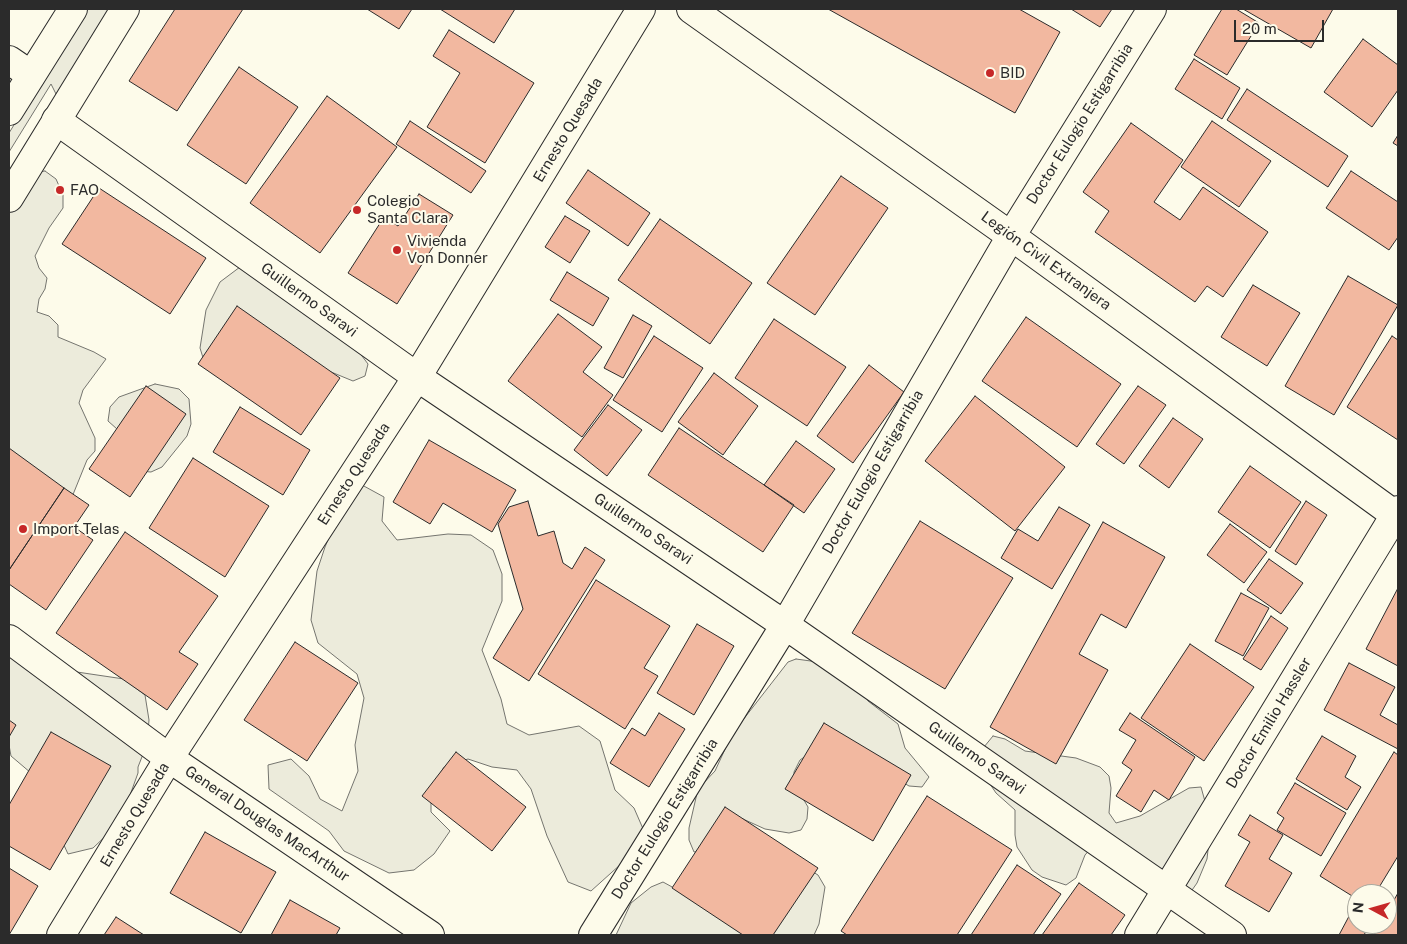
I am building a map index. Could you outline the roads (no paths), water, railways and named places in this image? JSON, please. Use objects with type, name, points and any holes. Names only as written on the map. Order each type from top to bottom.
[{"type":"main road","points":[[9,110],[73,9]]},
{"type":"main road","points":[[9,198],[125,9]]},
{"type":"main road","name":"Ernesto Quesada","points":[[61,935],[169,758],[418,378],[641,9]]},
{"type":"main road","name":"Legión Civil Extranjera","points":[[691,9],[1011,236],[1397,514]]},
{"type":"main road","name":"Doctor Eulogio Estigarribia","points":[[593,935],[785,625],[1011,236],[1152,9]]},
{"type":"main road","points":[[9,60],[31,75]]},
{"type":"main road","name":"Guillermo Saravi","points":[[56,120],[418,378],[785,625],[1167,892],[1232,935]]},
{"type":"main road","name":"Doctor Emilio Hassler","points":[[1139,935],[1397,514]]},
{"type":"main road","name":"General Douglas MacArthur","points":[[9,639],[169,758],[430,935]]},
{"type":"place","name":"BID","points":[[990,73]]},
{"type":"place","name":"FAO","points":[[60,190]]},
{"type":"place","name":"Colegio Santa Clara","points":[[357,210]]},
{"type":"place","name":"Vivienda Von Donner","points":[[397,250]]},
{"type":"place","name":"Import Telas","points":[[23,529]]}]
